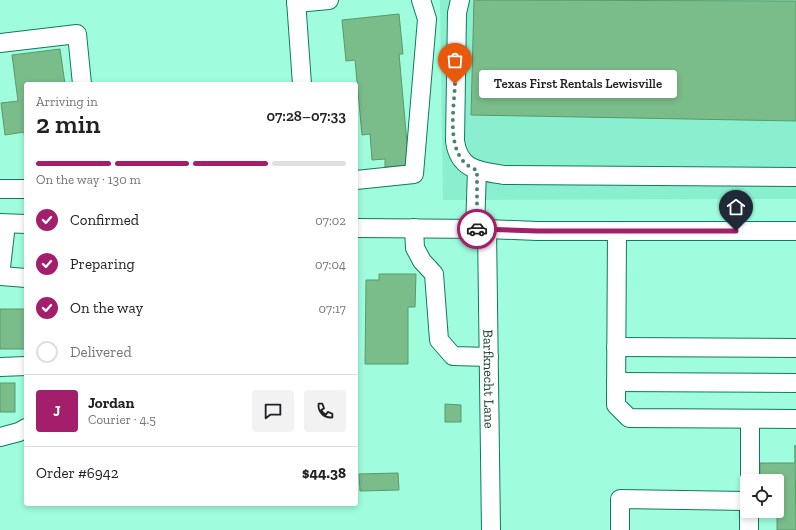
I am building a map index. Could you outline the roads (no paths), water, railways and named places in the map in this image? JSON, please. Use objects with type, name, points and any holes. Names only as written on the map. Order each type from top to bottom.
[{"type":"street","points":[[302,82],[296,2],[329,0]]},
{"type":"street","points":[[358,180],[414,174],[427,19],[421,0]]},
{"type":"street","points":[[460,0],[456,13],[454,141],[458,156],[464,163],[477,170],[504,175],[796,177]]},
{"type":"street","points":[[0,44],[77,34],[82,82]]},
{"type":"street","name":"Barfknecht Lane","points":[[477,170],[489,357],[491,530]]},
{"type":"street","points":[[0,189],[24,189]]},
{"type":"street","points":[[24,224],[3,223],[0,276],[24,278]]},
{"type":"street","points":[[358,228],[537,231],[796,231]]},
{"type":"street","points":[[414,228],[415,248],[422,261],[434,274],[439,340],[452,356],[489,357]]},
{"type":"street","points":[[617,231],[616,405],[629,418],[796,419]]},
{"type":"street","points":[[616,347],[796,348]]},
{"type":"street","points":[[0,367],[24,366]]},
{"type":"street","points":[[616,382],[796,383]]},
{"type":"street","points":[[750,419],[750,474]]},
{"type":"street","points":[[0,437],[24,429]]},
{"type":"street","points":[[620,530],[620,499],[740,501]]},
{"type":"street","points":[[749,518],[749,530]]},
{"type":"place","name":"Texas First Rentals Lewisville","points":[[455,84]]}]
